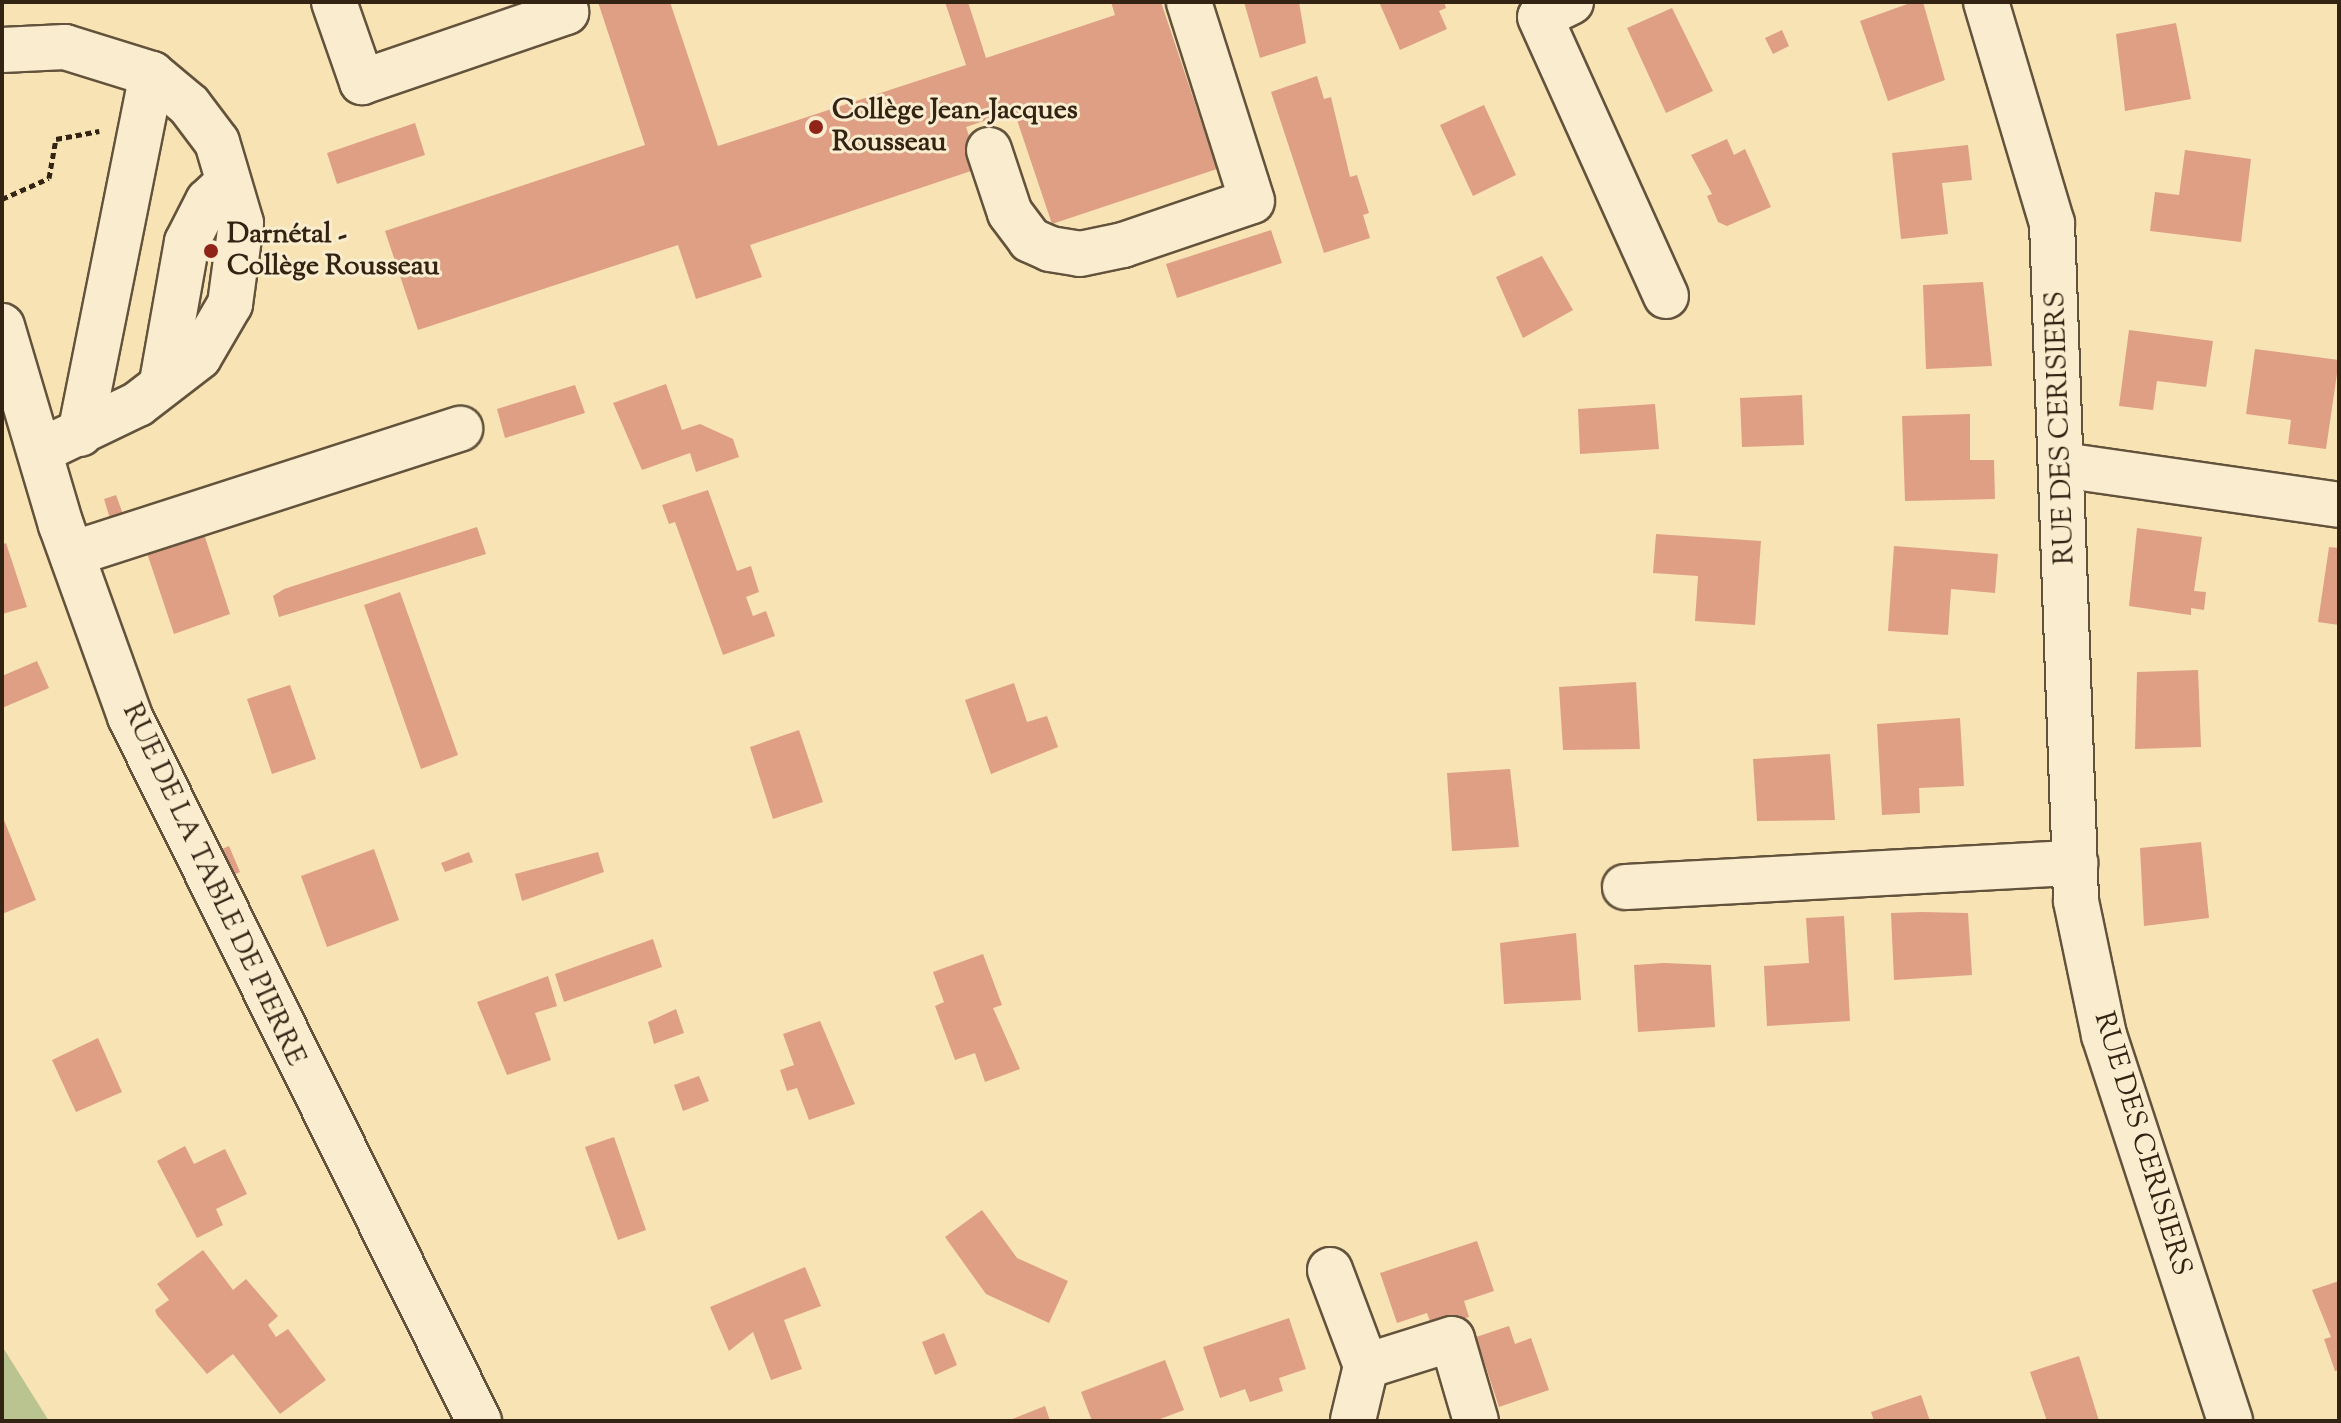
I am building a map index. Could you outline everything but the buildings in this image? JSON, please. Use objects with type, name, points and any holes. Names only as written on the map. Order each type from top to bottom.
[{"type":"street","points":[[334,2],[362,82],[566,12],[563,2]]},
{"type":"street","points":[[989,150],[1010,213],[1030,240],[1050,249],[1080,254],[1123,245],[1252,201],[1189,2]]},
{"type":"street","points":[[1571,2],[1540,17],[1666,296]]},
{"type":"street","name":"RUE DES CERISIERS","points":[[1986,2],[2052,223],[2076,901],[2104,1035],[2230,1421]]},
{"type":"street","points":[[2,50],[65,47],[152,74],[205,123],[241,223],[230,304],[199,357],[162,382],[138,404],[61,442]]},
{"type":"street","points":[[61,442],[152,74]]},
{"type":"street","points":[[162,382],[187,242],[208,201],[227,183]]},
{"type":"street","name":"RUE DE LA TABLE DE PIERRE","points":[[2,326],[61,442],[72,554],[130,717],[175,815],[479,1421]]},
{"type":"street","points":[[72,554],[460,429]]},
{"type":"street","points":[[2062,465],[2339,505]]},
{"type":"street","points":[[1625,887],[2075,863]]},
{"type":"street","points":[[1330,1270],[1366,1366],[1353,1421]]},
{"type":"street","points":[[1366,1366],[1452,1339],[1476,1421]]},
{"type":"path","points":[[2,199],[49,178],[56,139],[82,130],[137,135]]},
{"type":"green space","points":[[2,1346],[49,1421],[2,1421]]},
{"type":"place","name":"Collège Jean-Jacques Rousseau","points":[[816,127]]},
{"type":"place","name":"Darnétal - Collège Rousseau","points":[[211,251]]}]
